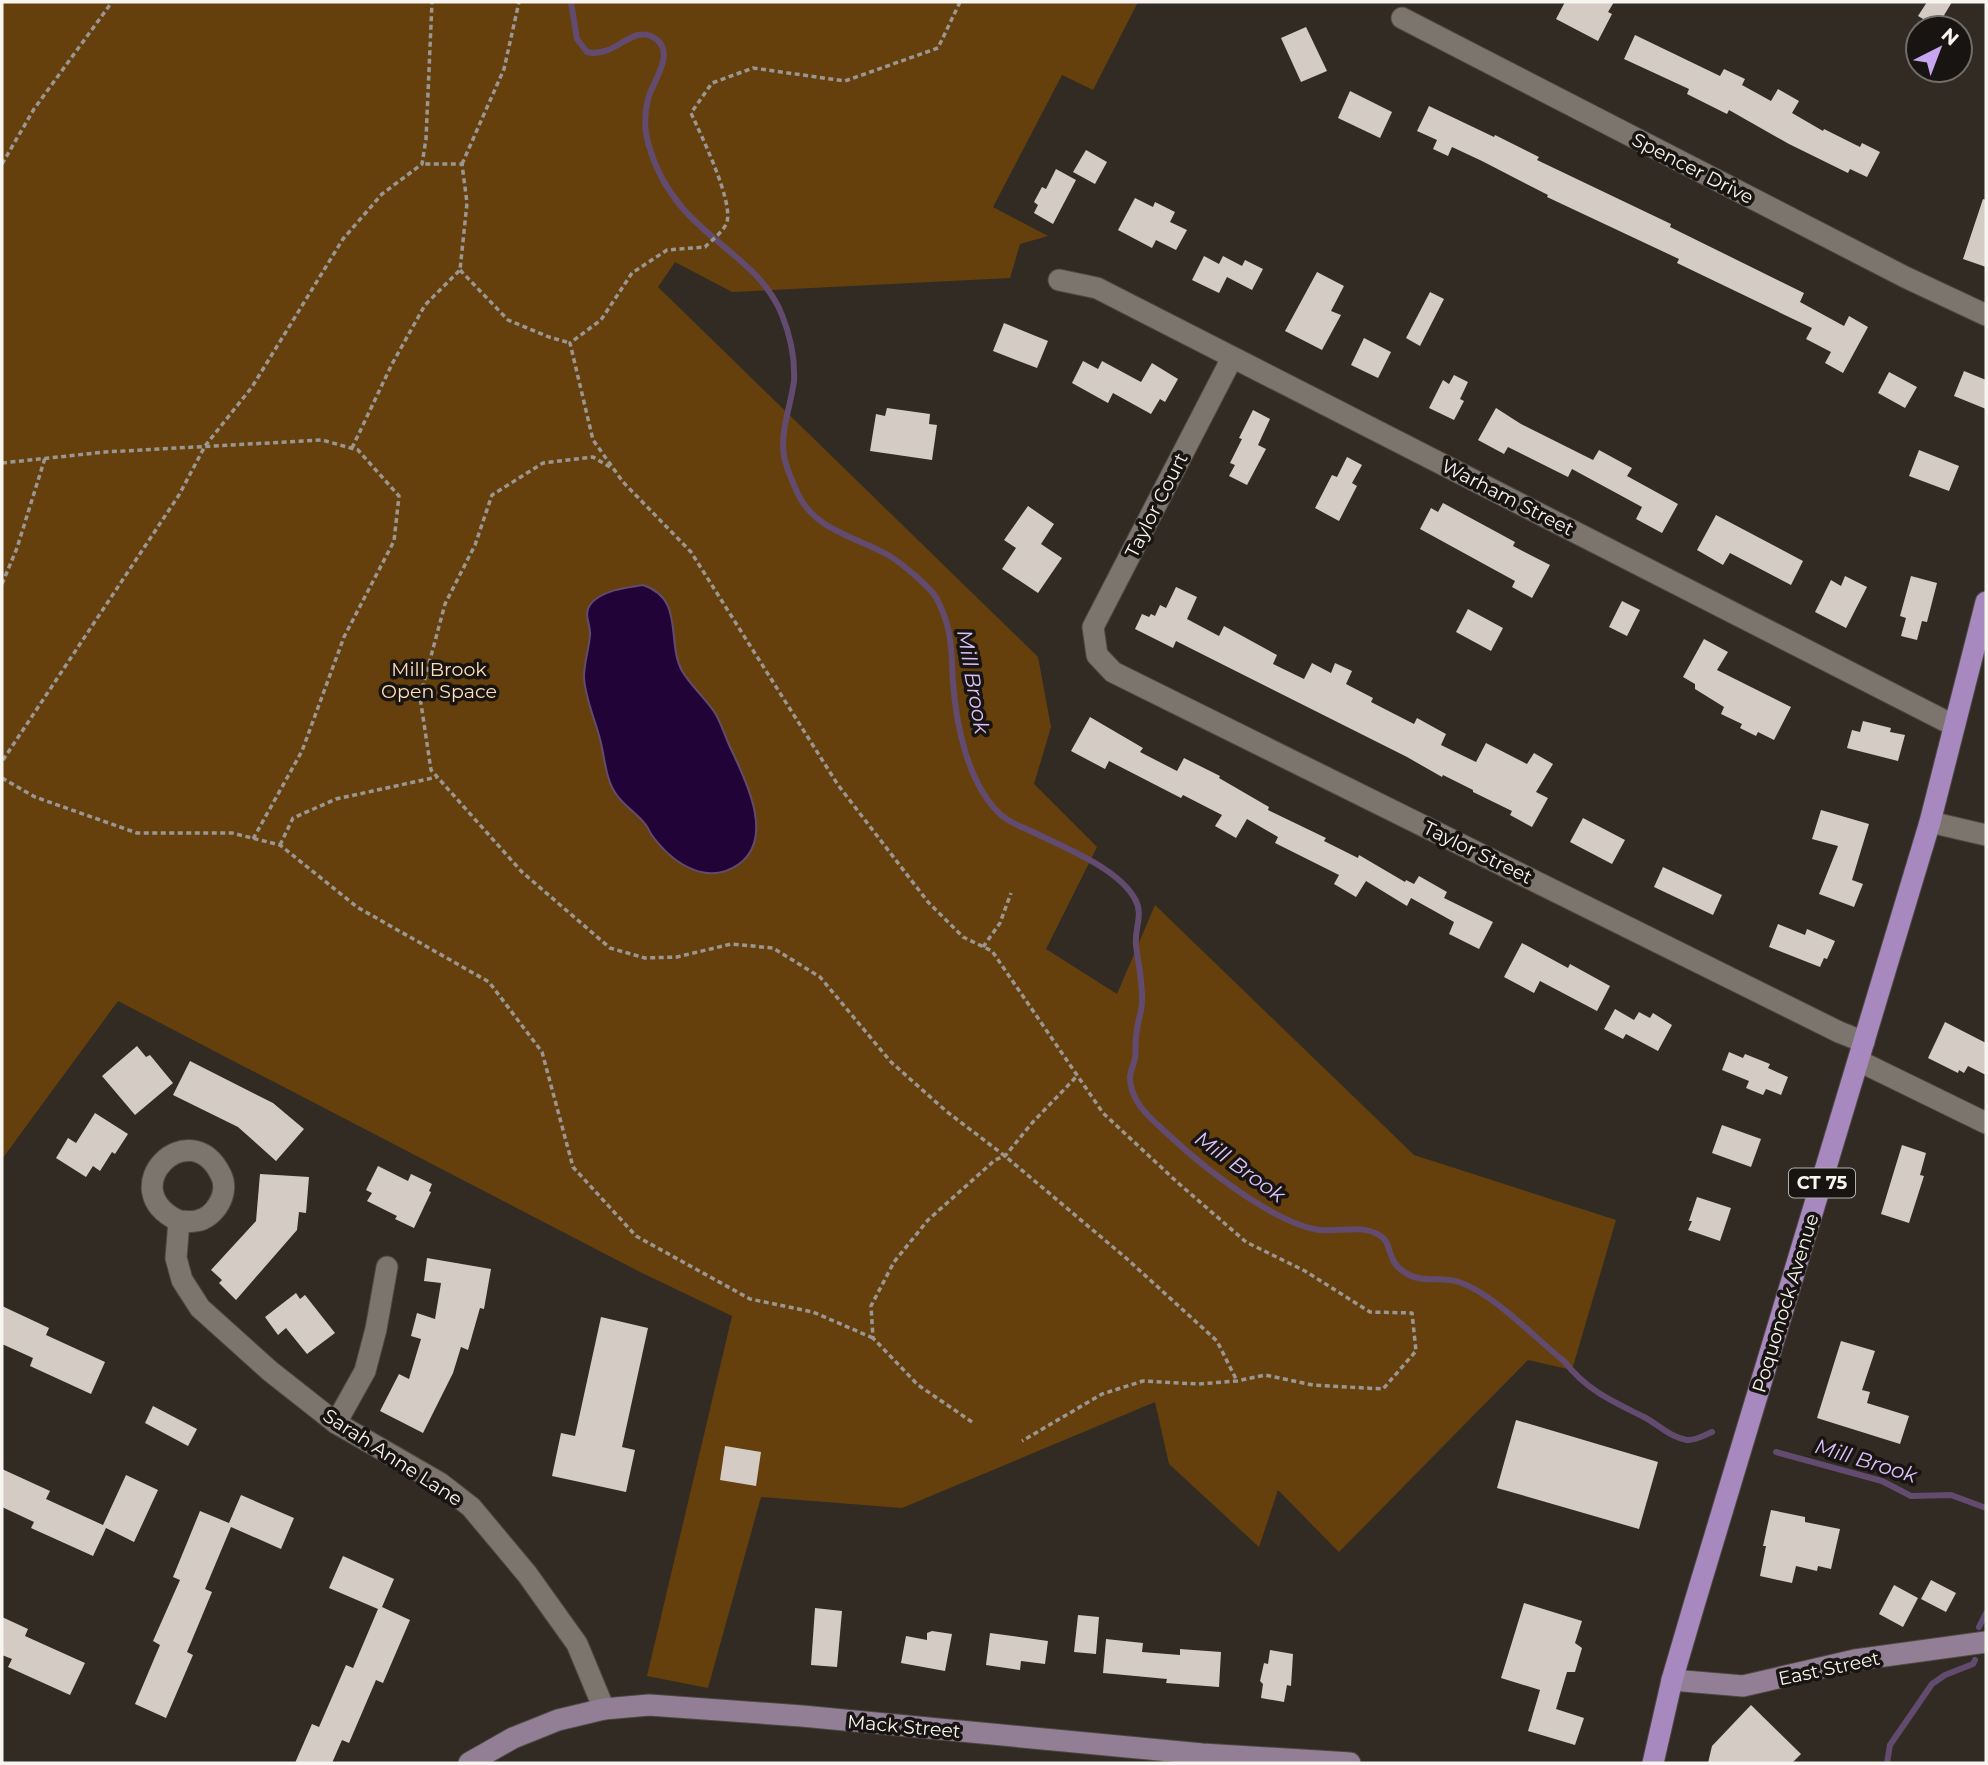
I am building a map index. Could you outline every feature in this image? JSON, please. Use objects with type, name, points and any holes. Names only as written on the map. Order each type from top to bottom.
[{"type":"main road","name":"Poquonock Avenue","points":[[1653,1763],[1672,1680],[1930,822],[1986,601]]},
{"type":"street","name":"Spencer Drive","points":[[1402,18],[1905,277],[1986,315]]},
{"type":"street","name":"Warham Street","points":[[1059,280],[1097,288],[1953,725]]},
{"type":"street","name":"Taylor Court","points":[[1097,655],[1093,627],[1232,358]]},
{"type":"street","name":"Taylor Street","points":[[1097,655],[1114,672],[1839,1032],[1861,1052],[1986,1123]]},
{"type":"street","points":[[1930,822],[1986,835]]},
{"type":"street","name":"Sarah Anne Lane","points":[[179,1221],[176,1258],[182,1280],[200,1308],[270,1371],[336,1423],[440,1483],[471,1507],[527,1574],[577,1644],[604,1709]]},
{"type":"street","points":[[336,1423],[365,1371],[387,1267]]},
{"type":"street","name":"East Street","points":[[1672,1680],[1743,1686],[1855,1660],[1986,1642]]},
{"type":"street","name":"Mack Street","points":[[470,1763],[513,1738],[558,1720],[604,1709],[649,1704],[1202,1755],[1350,1763]]},
{"type":"path","points":[[2,164],[34,109],[112,2]]},
{"type":"path","points":[[422,164],[426,139],[432,2]]},
{"type":"path","points":[[352,449],[392,364],[425,305],[460,270],[467,203],[462,164],[504,69],[519,2]]},
{"type":"path","points":[[570,343],[601,320],[632,273],[667,250],[705,247],[726,225],[727,217],[719,176],[691,113],[712,83],[753,68],[845,80],[937,48],[960,2]]},
{"type":"path","points":[[3,760],[179,495],[205,446],[252,387],[343,239],[382,194],[422,164],[462,164]]},
{"type":"path","points":[[460,270],[508,320],[570,343]]},
{"type":"path","points":[[570,343],[593,440],[623,482],[691,552],[838,785],[928,902],[963,937],[992,951],[1103,1113],[1246,1242],[1305,1271],[1370,1312],[1412,1313],[1416,1351],[1382,1389],[1313,1385],[1265,1375],[1237,1381],[1198,1384],[1143,1381],[1101,1394],[1022,1441]]},
{"type":"path","points":[[2,463],[105,452],[321,440],[358,450],[399,496],[394,541],[344,637],[302,751],[253,839]]},
{"type":"path","points":[[613,468],[593,457],[543,463],[492,495],[475,545],[445,604],[420,697],[431,770],[522,872],[610,948],[645,958],[677,957],[731,944],[773,948],[820,978],[891,1062],[946,1111],[1005,1156],[1126,1258],[1217,1341],[1237,1381]]},
{"type":"path","points":[[2,584],[17,548],[45,458]]},
{"type":"path","points":[[280,845],[293,818],[336,799],[437,777]]},
{"type":"path","points":[[2,778],[35,797],[137,834],[232,834],[280,845],[357,907],[489,982],[542,1052],[573,1167],[636,1236],[750,1299],[813,1312],[873,1338],[918,1385],[972,1422]]},
{"type":"path","points":[[983,947],[1000,922],[1011,893]]},
{"type":"path","points":[[873,1338],[871,1306],[894,1262],[928,1220],[995,1160],[1005,1156],[1077,1076]]},
{"type":"green space","name":"Mill Brook Open Space","points":[[2,2],[1138,2],[1093,90],[1062,75],[993,207],[1048,236],[1020,244],[1010,278],[732,292],[675,262],[658,287],[1038,657],[1051,727],[1034,784],[1097,847],[1046,949],[1117,994],[1155,905],[1414,1155],[1616,1220],[1572,1370],[1528,1360],[1339,1552],[1278,1490],[1259,1547],[1169,1464],[1155,1402],[902,1508],[761,1497],[708,1688],[647,1676],[732,1316],[640,1272],[118,1001],[2,1159]]},
{"type":"shaded area","points":[[643,585],[656,591],[665,600],[670,610],[677,659],[682,671],[715,713],[749,790],[756,823],[755,839],[750,852],[739,864],[727,870],[704,873],[672,857],[619,798],[607,774],[585,685],[584,672],[590,635],[587,612],[594,600],[600,596],[614,590]]},
{"type":"building","points":[[1565,2],[1614,2],[1608,12],[1612,14],[1598,41],[1556,19]]},
{"type":"building","points":[[1927,2],[1952,2],[1945,14],[1919,14]]},
{"type":"building","points":[[1306,27],[1327,71],[1301,82],[1281,38]]},
{"type":"building","points":[[1635,35],[1720,76],[1724,69],[1745,79],[1742,85],[1771,101],[1778,89],[1799,101],[1792,113],[1823,131],[1824,129],[1860,147],[1862,143],[1880,152],[1867,177],[1850,169],[1848,173],[1729,110],[1727,114],[1687,94],[1689,89],[1624,59]]},
{"type":"building","points":[[1350,91],[1392,112],[1380,138],[1338,118]]},
{"type":"building","points":[[1429,106],[1494,137],[1495,135],[1539,157],[1537,160],[1671,224],[1670,227],[1804,293],[1800,302],[1844,326],[1849,316],[1868,327],[1843,373],[1825,363],[1831,352],[1806,339],[1812,328],[1677,263],[1679,259],[1547,197],[1548,195],[1482,161],[1452,147],[1448,156],[1433,149],[1437,140],[1417,131]]},
{"type":"building","points":[[1086,150],[1107,162],[1095,184],[1073,172]]},
{"type":"building","points":[[1056,169],[1076,180],[1053,224],[1034,213],[1038,205],[1034,202],[1042,187],[1046,189]]},
{"type":"building","points":[[1135,198],[1153,207],[1155,202],[1175,212],[1170,222],[1187,230],[1176,250],[1156,240],[1152,248],[1118,230]]},
{"type":"building","points":[[1983,199],[1986,200],[1986,267],[1963,259]]},
{"type":"building","points":[[1204,256],[1219,264],[1223,256],[1242,266],[1245,260],[1263,269],[1252,290],[1227,277],[1219,293],[1192,280]]},
{"type":"building","points":[[1317,272],[1344,286],[1331,311],[1341,315],[1322,350],[1285,331]]},
{"type":"building","points":[[1430,292],[1444,299],[1420,346],[1406,338]]},
{"type":"building","points":[[1004,323],[1048,341],[1037,368],[993,351]]},
{"type":"building","points":[[1364,338],[1391,352],[1378,378],[1351,365]]},
{"type":"building","points":[[1083,361],[1098,369],[1102,361],[1141,382],[1152,363],[1178,379],[1165,402],[1160,399],[1151,414],[1113,393],[1108,403],[1072,383]]},
{"type":"building","points":[[1964,371],[1986,380],[1986,409],[1954,396]]},
{"type":"building","points":[[1889,372],[1917,387],[1905,408],[1878,393]]},
{"type":"building","points":[[1454,375],[1468,382],[1460,399],[1464,401],[1454,420],[1429,408],[1443,380],[1449,384]]},
{"type":"building","points":[[887,408],[930,414],[929,424],[937,425],[932,460],[870,451],[876,414],[885,416]]},
{"type":"building","points":[[1496,408],[1521,424],[1593,460],[1599,450],[1632,468],[1627,476],[1678,504],[1662,533],[1636,519],[1642,507],[1572,469],[1568,477],[1508,447],[1504,454],[1478,440]]},
{"type":"building","points":[[1253,410],[1270,419],[1258,445],[1266,449],[1247,485],[1229,476],[1235,465],[1230,463]]},
{"type":"building","points":[[1919,450],[1959,466],[1949,491],[1909,476]]},
{"type":"building","points":[[1347,457],[1362,465],[1352,483],[1357,486],[1339,521],[1315,508],[1332,475],[1337,477]]},
{"type":"building","points":[[1443,503],[1515,542],[1513,546],[1550,565],[1532,598],[1512,587],[1515,581],[1420,529],[1431,508],[1438,512]]},
{"type":"building","points":[[1028,506],[1054,524],[1041,544],[1062,558],[1038,593],[1002,569],[1016,548],[1004,540]]},
{"type":"building","points":[[1716,515],[1803,561],[1791,585],[1730,553],[1723,565],[1697,550]]},
{"type":"building","points":[[1845,576],[1867,587],[1846,628],[1815,612],[1831,580],[1841,586]]},
{"type":"building","points":[[1911,576],[1937,583],[1927,622],[1922,621],[1917,640],[1901,636],[1906,618],[1900,616]]},
{"type":"building","points":[[1176,587],[1197,597],[1187,619],[1219,636],[1224,626],[1277,655],[1273,664],[1304,679],[1312,663],[1331,673],[1335,663],[1352,671],[1346,684],[1373,698],[1371,702],[1414,724],[1417,718],[1446,734],[1441,745],[1476,762],[1486,743],[1527,764],[1534,753],[1553,764],[1536,792],[1548,798],[1532,827],[1510,815],[1512,811],[1473,790],[1443,775],[1442,777],[1176,641],[1173,648],[1135,629],[1142,614],[1155,616],[1160,605],[1166,608]]},
{"type":"building","points":[[1622,601],[1640,610],[1627,636],[1609,627]]},
{"type":"building","points":[[1468,609],[1503,628],[1491,651],[1456,632]]},
{"type":"building","points":[[1704,639],[1728,652],[1717,670],[1791,707],[1774,740],[1758,732],[1756,736],[1740,728],[1742,724],[1721,714],[1724,707],[1695,689],[1695,684],[1683,677]]},
{"type":"building","points":[[1090,717],[1143,748],[1140,752],[1177,771],[1184,758],[1220,776],[1219,778],[1269,807],[1268,810],[1326,838],[1324,841],[1358,858],[1359,855],[1405,882],[1406,880],[1414,884],[1419,876],[1447,892],[1444,898],[1493,922],[1479,949],[1449,934],[1454,922],[1411,898],[1407,906],[1366,881],[1356,897],[1334,884],[1339,875],[1275,843],[1278,837],[1247,819],[1236,838],[1215,826],[1222,815],[1183,795],[1181,798],[1109,761],[1105,769],[1071,751]]},
{"type":"building","points":[[1863,721],[1891,728],[1890,732],[1905,735],[1898,761],[1847,748],[1852,730],[1860,732]]},
{"type":"building","points":[[1821,810],[1869,824],[1852,880],[1863,884],[1854,907],[1819,894],[1838,846],[1812,839]]},
{"type":"building","points":[[1583,818],[1625,840],[1612,864],[1570,842]]},
{"type":"building","points":[[1663,867],[1722,895],[1713,915],[1654,887]]},
{"type":"building","points":[[1778,924],[1805,935],[1807,929],[1835,941],[1827,959],[1824,958],[1820,967],[1769,947]]},
{"type":"building","points":[[1522,943],[1568,968],[1570,964],[1610,986],[1597,1011],[1540,981],[1534,993],[1504,977]]},
{"type":"building","points":[[1615,1009],[1634,1020],[1639,1012],[1650,1018],[1653,1013],[1672,1025],[1658,1051],[1626,1034],[1623,1039],[1604,1029]]},
{"type":"building","points":[[1945,1022],[1986,1043],[1986,1075],[1968,1066],[1964,1073],[1959,1070],[1958,1073],[1928,1058]]},
{"type":"building","points":[[137,1046],[146,1057],[150,1055],[173,1083],[135,1115],[102,1076]]},
{"type":"building","points":[[1729,1052],[1743,1058],[1745,1054],[1770,1064],[1768,1068],[1788,1077],[1781,1095],[1766,1089],[1763,1095],[1746,1088],[1749,1081],[1722,1070]]},
{"type":"building","points":[[190,1061],[273,1103],[304,1129],[276,1161],[238,1127],[173,1095]]},
{"type":"building","points":[[95,1113],[128,1134],[100,1171],[93,1166],[86,1177],[56,1158],[68,1138],[76,1143]]},
{"type":"building","points":[[1722,1125],[1761,1139],[1751,1167],[1712,1153]]},
{"type":"building","points":[[1902,1145],[1926,1153],[1920,1175],[1924,1176],[1909,1223],[1881,1214]]},
{"type":"building","points":[[378,1166],[408,1181],[411,1174],[432,1184],[429,1191],[431,1192],[414,1228],[367,1201],[372,1193],[366,1190]]},
{"type":"building","points":[[260,1174],[309,1177],[306,1213],[299,1212],[297,1230],[236,1300],[219,1283],[222,1280],[211,1270],[256,1221]]},
{"type":"building","points":[[1697,1197],[1731,1208],[1720,1241],[1688,1230]]},
{"type":"building","points":[[427,1258],[491,1269],[484,1309],[480,1308],[468,1350],[461,1347],[453,1373],[423,1433],[380,1411],[399,1374],[409,1379],[421,1339],[411,1336],[417,1313],[435,1319],[441,1283],[424,1281]]},
{"type":"building","points":[[296,1293],[300,1299],[305,1295],[335,1333],[307,1354],[286,1328],[278,1335],[265,1317]]},
{"type":"building","points":[[2,1306],[49,1328],[46,1335],[105,1362],[91,1394],[30,1366],[33,1358],[2,1344]]},
{"type":"building","points":[[601,1317],[648,1328],[622,1447],[635,1450],[626,1492],[552,1476],[561,1433],[575,1436]]},
{"type":"building","points":[[1841,1341],[1875,1351],[1862,1390],[1870,1392],[1867,1403],[1909,1416],[1900,1444],[1817,1418]]},
{"type":"building","points":[[153,1406],[197,1429],[188,1446],[145,1423]]},
{"type":"building","points":[[1516,1420],[1658,1462],[1639,1529],[1497,1488]]},
{"type":"building","points":[[725,1446],[761,1452],[756,1486],[720,1480]]},
{"type":"building","points":[[2,1469],[50,1491],[46,1499],[103,1525],[126,1475],[158,1490],[134,1542],[106,1528],[93,1556],[31,1528],[34,1522],[2,1507]]},
{"type":"building","points":[[241,1495],[294,1518],[281,1549],[231,1527],[205,1589],[212,1592],[187,1652],[193,1655],[166,1718],[135,1704],[160,1645],[153,1641],[180,1580],[173,1577],[200,1511],[229,1523]]},
{"type":"building","points":[[1771,1510],[1805,1517],[1805,1522],[1840,1529],[1831,1569],[1818,1566],[1817,1571],[1796,1566],[1792,1583],[1760,1576]]},
{"type":"building","points":[[343,1556],[394,1579],[382,1607],[410,1620],[383,1683],[376,1680],[349,1743],[342,1740],[332,1763],[295,1763],[312,1724],[319,1727],[346,1665],[353,1668],[378,1609],[329,1588]]},
{"type":"building","points":[[1931,1580],[1956,1593],[1946,1612],[1921,1599]]},
{"type":"building","points":[[1894,1585],[1918,1598],[1903,1627],[1879,1614]]},
{"type":"building","points":[[1524,1603],[1582,1621],[1575,1643],[1582,1648],[1575,1672],[1567,1672],[1556,1709],[1584,1718],[1575,1745],[1528,1731],[1540,1690],[1501,1678]]},
{"type":"building","points":[[815,1608],[842,1611],[837,1667],[811,1665]]},
{"type":"building","points":[[1078,1615],[1099,1617],[1096,1654],[1074,1652]]},
{"type":"building","points":[[2,1617],[28,1629],[25,1636],[85,1663],[70,1695],[8,1667],[12,1659],[2,1655]]},
{"type":"building","points":[[932,1631],[952,1634],[945,1671],[901,1663],[906,1636],[927,1640],[927,1633]]},
{"type":"building","points":[[990,1633],[1048,1641],[1045,1664],[1021,1661],[1020,1670],[986,1665]]},
{"type":"building","points":[[1106,1639],[1143,1643],[1142,1652],[1180,1655],[1180,1649],[1221,1652],[1219,1687],[1166,1683],[1167,1679],[1103,1673]]},
{"type":"building","points":[[1270,1650],[1293,1654],[1291,1686],[1287,1685],[1284,1702],[1261,1698],[1263,1684],[1260,1681],[1264,1663],[1268,1664]]},
{"type":"building","points":[[1751,1705],[1801,1754],[1792,1763],[1708,1763],[1712,1746]]},
{"type":"waterway","name":"Mill Brook","points":[[571,2],[577,39],[587,52],[607,51],[639,35],[647,35],[662,45],[663,60],[650,92],[645,117],[647,140],[654,162],[680,205],[750,269],[773,298],[782,315],[791,348],[794,373],[783,437],[784,456],[804,505],[824,524],[896,560],[926,585],[937,599],[950,640],[961,735],[980,787],[1004,817],[1104,868],[1127,888],[1135,899],[1139,911],[1136,939],[1142,1002],[1130,1076],[1134,1095],[1144,1111],[1201,1163],[1278,1215],[1314,1229],[1355,1229],[1379,1235],[1386,1242],[1398,1268],[1417,1278],[1459,1282],[1486,1296],[1601,1394],[1681,1438],[1693,1440],[1712,1432]]},
{"type":"waterway","name":"Mill Brook","points":[[1776,1452],[1882,1481],[1911,1496],[1951,1495],[1986,1508]]},
{"type":"waterway","name":"Mill Brook","points":[[1979,1627],[1986,1613]]},
{"type":"waterway","name":"Mill Brook","points":[[1887,1763],[1890,1745],[1932,1684],[1945,1675],[1973,1664],[1975,1660]]}]
